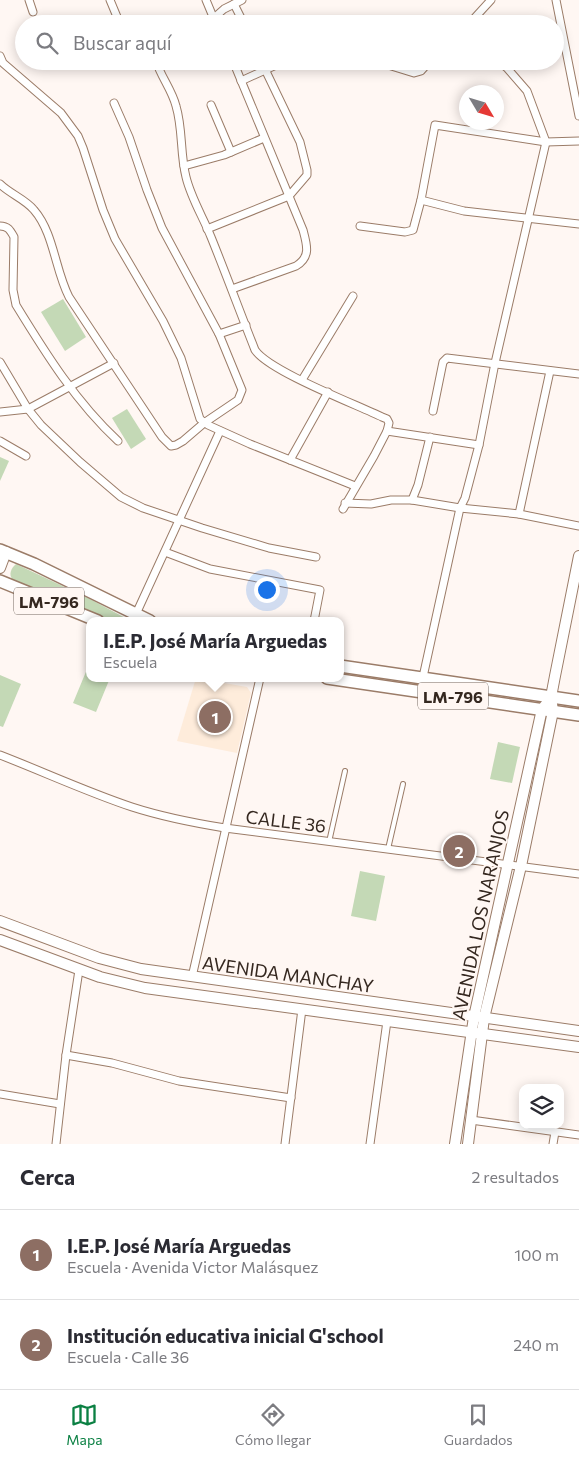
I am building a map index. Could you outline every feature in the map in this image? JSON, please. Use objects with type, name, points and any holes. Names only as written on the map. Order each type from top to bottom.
[{"type":"main road","name":"LM-796","points":[[3,551],[34,564],[142,617]]},
{"type":"main road","name":"LM-796","points":[[0,581],[88,617]]},
{"type":"main road","name":"LM-796","points":[[344,667],[579,701]]},
{"type":"main road","name":"LM-796","points":[[344,680],[579,715]]},
{"type":"street","points":[[29,0],[33,12]]},
{"type":"street","points":[[110,0],[116,15]]},
{"type":"street","points":[[206,0],[212,15]]},
{"type":"street","points":[[477,15],[491,0]]},
{"type":"street","points":[[556,0],[559,15]]},
{"type":"street","points":[[220,15],[224,9],[238,2],[242,15]]},
{"type":"street","points":[[564,40],[579,116]]},
{"type":"street","points":[[0,56],[8,68],[61,113],[78,136],[108,223],[126,260],[172,338],[186,370],[197,414],[204,423],[355,486]]},
{"type":"street","points":[[159,70],[176,105],[180,122],[184,166],[189,186],[257,354],[302,380],[387,419],[389,425],[387,431],[344,506],[391,500],[412,500],[460,508],[519,514],[579,526]]},
{"type":"street","points":[[232,289],[296,266],[305,258],[308,250],[304,230],[237,70]]},
{"type":"street","points":[[404,70],[414,73],[422,70]]},
{"type":"street","points":[[422,677],[460,508],[466,495],[479,445],[495,363],[546,142],[527,91],[509,70]]},
{"type":"street","points":[[207,229],[289,196],[305,178],[307,170],[300,142],[266,71],[241,81]]},
{"type":"street","points":[[0,184],[37,213],[44,227],[65,289],[162,438],[169,445],[176,445],[183,441],[204,423],[238,400],[242,394],[240,384],[219,334],[162,228],[146,190],[129,137],[114,103]]},
{"type":"street","points":[[211,105],[231,152]]},
{"type":"street","points":[[360,226],[405,232],[413,230],[421,200],[435,125],[546,142],[579,141]]},
{"type":"street","points":[[184,166],[207,161],[264,138]]},
{"type":"street","points":[[421,200],[464,211],[579,224]]},
{"type":"street","points":[[0,226],[10,230],[14,237],[13,290],[16,305],[70,388],[101,425],[118,441]]},
{"type":"street","points":[[302,380],[353,296]]},
{"type":"street","points":[[219,334],[246,325]]},
{"type":"street","points":[[433,411],[443,362],[447,358],[579,374]]},
{"type":"street","points":[[0,362],[28,409],[56,440],[121,497],[143,508],[178,520],[263,546],[316,557]]},
{"type":"street","points":[[0,412],[28,409],[114,363]]},
{"type":"street","points":[[519,514],[550,371]]},
{"type":"street","points":[[290,460],[328,392]]},
{"type":"street","points":[[136,614],[220,431]]},
{"type":"street","points":[[387,431],[479,445]]},
{"type":"street","points":[[412,500],[418,485],[430,437]]},
{"type":"street","points":[[0,441],[26,456]]},
{"type":"street","points":[[0,568],[3,551]]},
{"type":"street","points":[[165,552],[210,569],[320,590],[315,617]]},
{"type":"street","name":"AVENIDA LOS NARANJOS","points":[[455,1144],[474,1016],[508,865],[551,697],[579,556]]},
{"type":"street","points":[[192,977],[259,682]]},
{"type":"street","name":"AVENIDA LOS NARANJOS","points":[[468,1144],[484,1018],[521,866],[547,710]]},
{"type":"street","name":"CALLE 36","points":[[0,755],[133,807],[170,818],[226,828],[579,874]]},
{"type":"street","name":"AVENIDA MANCHAY","points":[[0,921],[116,963],[192,977],[579,1031]]},
{"type":"street","name":"AVENIDA MANCHAY","points":[[0,940],[80,970],[137,986],[471,1034],[579,1047]]},
{"type":"street","points":[[56,1144],[66,1055],[80,970]]},
{"type":"street","points":[[285,1144],[302,1009]]},
{"type":"street","points":[[370,1144],[387,1022]]},
{"type":"street","points":[[66,1055],[112,1064],[179,1081],[290,1098]]},
{"type":"street","points":[[0,1094],[60,1104]]},
{"type":"street","points":[[471,1120],[579,1135]]},
{"type":"street","points":[[554,1144],[555,1132]]},
{"type":"lane","points":[[330,842],[345,771]]},
{"type":"lane","points":[[388,849],[403,784]]},
{"type":"shaded area","points":[[195,682],[219,682],[247,687],[251,693],[237,753],[177,741]]},
{"type":"green space","points":[[63,299],[86,337],[65,351],[41,312]]},
{"type":"green space","points":[[127,409],[146,439],[131,449],[112,418]]},
{"type":"green space","points":[[0,457],[9,461],[0,481]]},
{"type":"green space","points":[[16,564],[124,617],[99,617],[13,580],[11,572]]},
{"type":"green space","points":[[86,672],[86,682],[108,682],[96,712],[73,703]]},
{"type":"green space","points":[[0,675],[21,684],[3,727],[0,726]]},
{"type":"green space","points":[[498,742],[520,747],[512,783],[490,779]]},
{"type":"green space","points":[[360,871],[385,876],[376,921],[351,916]]},
{"type":"place","name":"I.E.P. José María Arguedas","points":[[215,717]]},
{"type":"place","name":"Institución educativa inicial G'school","points":[[459,851]]}]
